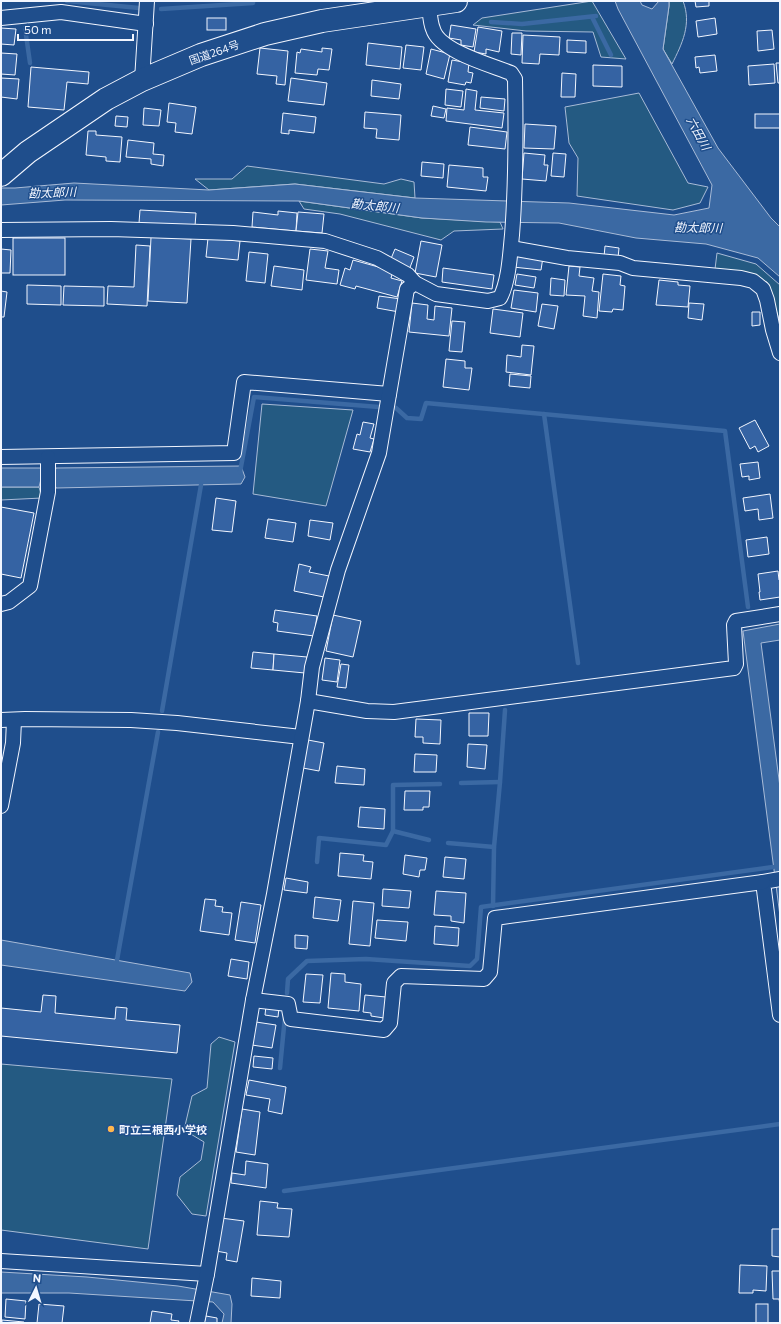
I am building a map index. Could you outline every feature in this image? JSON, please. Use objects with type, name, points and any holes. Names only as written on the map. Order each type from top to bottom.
[{"type":"highway","name":"国道264号","points":[[1,174],[28,152],[106,99],[142,80],[201,55],[266,34],[322,22],[456,1]]},
{"type":"street","points":[[142,80],[147,1]]},
{"type":"street","points":[[1,230],[111,229],[233,232],[326,241],[377,258],[408,275],[415,283],[436,294],[488,301],[500,298],[505,289],[511,248],[515,194],[515,79],[512,73],[454,51],[439,40],[433,30],[429,5]]},
{"type":"street","points":[[1,18],[61,12],[146,24]]},
{"type":"street","points":[[511,248],[567,258],[620,263],[633,268],[741,278],[753,281],[763,289],[780,353]]},
{"type":"street","points":[[197,1323],[206,1280],[253,1000],[274,894],[308,701],[312,667],[338,570],[379,453],[407,289],[415,283]]},
{"type":"street","points":[[1,457],[234,453],[244,382],[389,394]]},
{"type":"street","points":[[1,604],[9,602],[30,586],[48,492],[48,457]]},
{"type":"street","points":[[308,701],[367,711],[394,712],[734,668],[736,664],[734,625],[736,621],[780,614]]},
{"type":"street","points":[[1,806],[13,743],[7,720],[139,720],[301,736]]},
{"type":"street","points":[[253,1000],[288,1004],[291,1019],[384,1030],[390,1023],[394,983],[401,976],[484,978],[490,972],[495,918],[772,881],[780,1015]]},
{"type":"street","points":[[1,1261],[206,1280]]},
{"type":"shaded area","points":[[592,1],[626,59],[601,57],[593,32],[526,31],[473,25],[482,18]]},
{"type":"shaded area","points":[[669,1],[683,1],[686,9],[685,34],[672,64],[663,49]]},
{"type":"shaded area","points":[[639,93],[688,183],[708,187],[700,203],[673,210],[577,196],[578,158],[569,143],[565,107]]},
{"type":"shaded area","points":[[247,166],[384,184],[401,179],[414,182],[415,198],[295,184],[209,190],[195,179],[232,179]]},
{"type":"shaded area","points":[[299,201],[422,218],[500,222],[503,229],[454,231],[441,240],[340,214],[304,209]]},
{"type":"shaded area","points":[[717,253],[756,264],[780,285],[780,322],[767,282],[715,269]]},
{"type":"shaded area","points":[[262,404],[353,410],[326,506],[253,494]]},
{"type":"shaded area","points":[[1,487],[39,487],[42,498],[1,500]]},
{"type":"shaded area","points":[[219,1037],[235,1042],[206,1216],[192,1214],[177,1195],[180,1177],[201,1160],[204,1142],[184,1130],[192,1096],[207,1088],[211,1044]]},
{"type":"shaded area","points":[[1,1064],[172,1079],[148,1249],[1,1230]]},
{"type":"water","points":[[615,1],[640,1],[642,5],[652,9],[659,1],[669,1],[663,49],[718,148],[771,218],[780,227],[780,277],[758,258],[706,244],[636,238],[559,223],[486,222],[422,218],[299,201],[65,200],[1,205],[1,188],[74,183],[209,190],[295,184],[415,198],[569,203],[674,215],[709,208],[712,185]]},
{"type":"water","points":[[241,466],[245,477],[241,484],[56,488],[53,478],[56,468]]},
{"type":"water","points":[[1,468],[41,468],[39,487],[1,487]]},
{"type":"water","points":[[780,624],[780,640],[761,643],[780,787],[780,916],[743,631]]},
{"type":"water","points":[[1,940],[190,973],[192,982],[185,991],[1,965]]},
{"type":"water","points":[[1,1272],[87,1277],[178,1286],[230,1295],[232,1304],[231,1323],[222,1323],[224,1314],[213,1302],[69,1293],[1,1293]]},
{"type":"building","points":[[695,1],[709,1],[709,6],[696,7]]},
{"type":"building","points":[[207,18],[226,18],[226,30],[207,30]]},
{"type":"building","points":[[715,18],[717,34],[698,37],[696,21]]},
{"type":"building","points":[[451,25],[476,29],[473,47],[461,45],[461,40],[449,38]]},
{"type":"building","points":[[478,27],[502,31],[499,52],[486,49],[486,54],[474,52]]},
{"type":"building","points":[[1,28],[16,29],[14,45],[1,44]]},
{"type":"building","points":[[772,30],[774,49],[758,51],[757,31]]},
{"type":"building","points":[[512,33],[522,33],[521,55],[511,54]]},
{"type":"building","points":[[523,35],[560,37],[559,55],[540,54],[539,64],[522,63]]},
{"type":"building","points":[[567,40],[586,41],[586,53],[567,52]]},
{"type":"building","points":[[368,43],[402,47],[400,69],[366,65]]},
{"type":"building","points":[[406,45],[424,47],[421,70],[403,68]]},
{"type":"building","points":[[260,48],[288,51],[285,85],[276,84],[277,76],[257,74]]},
{"type":"building","points":[[322,48],[332,49],[329,70],[318,69],[317,75],[295,73],[297,52],[300,53],[301,49],[322,52]]},
{"type":"building","points":[[431,49],[450,54],[444,79],[426,74]]},
{"type":"building","points":[[1,53],[17,54],[15,75],[1,74]]},
{"type":"building","points":[[715,55],[717,71],[700,73],[699,67],[696,68],[695,57]]},
{"type":"building","points":[[452,60],[469,63],[468,72],[473,73],[471,83],[466,82],[465,85],[448,82]]},
{"type":"building","points":[[776,63],[780,63],[780,83],[778,83]]},
{"type":"building","points":[[774,64],[775,83],[749,85],[748,66]]},
{"type":"building","points":[[593,65],[622,66],[622,87],[593,86]]},
{"type":"building","points":[[31,67],[89,72],[88,84],[67,82],[64,110],[28,107]]},
{"type":"building","points":[[562,73],[576,74],[575,97],[561,97]]},
{"type":"building","points":[[1,78],[19,79],[17,99],[1,97]]},
{"type":"building","points":[[291,78],[327,83],[324,105],[288,101]]},
{"type":"building","points":[[372,80],[401,84],[399,99],[371,96]]},
{"type":"building","points":[[446,89],[463,91],[461,107],[445,105]]},
{"type":"building","points":[[466,89],[477,91],[475,110],[504,113],[502,128],[446,121],[447,108],[464,110]]},
{"type":"building","points":[[481,97],[505,99],[504,111],[480,108]]},
{"type":"building","points":[[169,103],[196,107],[192,134],[175,132],[176,123],[167,122]]},
{"type":"building","points":[[433,106],[446,109],[444,118],[431,116]]},
{"type":"building","points":[[144,108],[161,110],[159,126],[143,125]]},
{"type":"building","points":[[365,112],[401,115],[399,140],[376,138],[377,129],[364,128]]},
{"type":"building","points":[[283,113],[316,117],[314,133],[289,130],[289,134],[281,133]]},
{"type":"building","points":[[755,114],[780,114],[780,128],[755,128]]},
{"type":"building","points":[[116,116],[128,117],[127,127],[115,126]]},
{"type":"building","points":[[525,124],[556,126],[554,149],[524,148]]},
{"type":"building","points":[[470,127],[507,132],[505,149],[468,145]]},
{"type":"building","points":[[88,131],[96,131],[96,135],[122,137],[120,162],[106,161],[106,157],[86,155]]},
{"type":"building","points":[[128,140],[154,143],[153,154],[164,155],[163,166],[151,164],[151,159],[126,157]]},
{"type":"building","points":[[524,153],[545,155],[544,165],[548,165],[546,181],[522,179]]},
{"type":"building","points":[[553,153],[566,154],[564,177],[551,176]]},
{"type":"building","points":[[422,162],[444,164],[443,178],[421,176]]},
{"type":"building","points":[[449,165],[483,168],[483,177],[488,177],[486,191],[447,187]]},
{"type":"building","points":[[140,210],[196,213],[195,226],[139,223]]},
{"type":"building","points":[[278,211],[297,213],[296,231],[252,227],[253,212],[278,215]]},
{"type":"building","points":[[298,212],[324,214],[322,233],[296,231]]},
{"type":"building","points":[[151,237],[191,239],[187,303],[148,301]]},
{"type":"building","points":[[13,238],[65,238],[65,275],[13,275]]},
{"type":"building","points":[[208,238],[240,241],[238,260],[206,257]]},
{"type":"building","points":[[421,241],[442,245],[436,277],[415,273]]},
{"type":"building","points":[[136,245],[150,246],[147,306],[107,304],[108,286],[134,287]]},
{"type":"building","points":[[605,246],[619,248],[618,258],[604,257]]},
{"type":"building","points":[[1,249],[11,250],[10,273],[1,273]]},
{"type":"building","points":[[310,249],[328,251],[325,268],[339,270],[337,284],[306,280]]},
{"type":"building","points":[[395,249],[414,257],[409,270],[390,261]]},
{"type":"building","points":[[249,252],[268,254],[265,283],[246,281]]},
{"type":"building","points":[[514,254],[543,257],[541,270],[513,267]]},
{"type":"building","points":[[353,260],[393,271],[391,278],[402,281],[397,297],[356,286],[355,289],[340,285],[345,268],[350,270]]},
{"type":"building","points":[[274,266],[304,270],[302,290],[271,286]]},
{"type":"building","points":[[569,266],[580,267],[579,276],[594,278],[592,291],[599,292],[597,318],[583,316],[585,296],[566,295]]},
{"type":"building","points":[[443,268],[494,275],[492,289],[442,282]]},
{"type":"building","points":[[517,274],[536,277],[534,288],[515,285]]},
{"type":"building","points":[[603,274],[621,276],[620,285],[625,286],[623,310],[613,309],[612,312],[599,311]]},
{"type":"building","points":[[551,278],[565,280],[564,296],[550,295]]},
{"type":"building","points":[[659,280],[678,282],[678,285],[690,286],[688,307],[656,305]]},
{"type":"building","points":[[27,285],[61,286],[61,305],[27,304]]},
{"type":"building","points":[[64,286],[104,287],[104,306],[63,305]]},
{"type":"building","points":[[514,290],[538,293],[536,312],[511,308]]},
{"type":"building","points":[[1,291],[7,292],[4,317],[1,317]]},
{"type":"building","points":[[379,296],[401,299],[399,312],[377,308]]},
{"type":"building","points":[[412,303],[428,305],[427,319],[434,320],[435,306],[452,308],[449,336],[409,332]]},
{"type":"building","points":[[689,303],[704,304],[702,320],[688,318]]},
{"type":"building","points":[[542,304],[558,306],[554,329],[538,326]]},
{"type":"building","points":[[493,309],[523,313],[520,337],[490,333]]},
{"type":"building","points":[[752,312],[760,312],[760,325],[752,326]]},
{"type":"building","points":[[452,321],[465,322],[462,352],[449,351]]},
{"type":"building","points":[[522,345],[534,346],[531,375],[506,372],[507,355],[521,357]]},
{"type":"building","points":[[446,359],[465,361],[465,368],[472,368],[469,390],[443,387]]},
{"type":"building","points":[[510,374],[531,376],[530,388],[509,386]]},
{"type":"building","points":[[755,420],[769,446],[758,452],[755,446],[750,449],[739,428]]},
{"type":"building","points":[[363,422],[374,424],[370,438],[374,439],[370,452],[353,449],[357,434],[360,435]]},
{"type":"building","points":[[758,462],[760,478],[749,480],[749,476],[742,477],[740,464]]},
{"type":"building","points":[[770,494],[773,518],[759,520],[758,509],[745,511],[743,498]]},
{"type":"building","points":[[216,498],[236,501],[232,532],[212,530]]},
{"type":"building","points":[[1,507],[34,513],[21,578],[1,574]]},
{"type":"building","points":[[268,519],[296,523],[293,542],[265,538]]},
{"type":"building","points":[[310,520],[333,523],[330,540],[308,536]]},
{"type":"building","points":[[767,537],[769,554],[748,557],[746,540]]},
{"type":"building","points":[[299,564],[311,567],[309,572],[329,576],[324,597],[294,591]]},
{"type":"building","points":[[778,571],[779,580],[780,579],[780,597],[760,600],[758,574]]},
{"type":"building","points":[[275,610],[317,616],[314,636],[277,631],[278,623],[273,622]]},
{"type":"building","points":[[333,615],[361,621],[353,657],[326,651]]},
{"type":"building","points":[[253,652],[274,654],[273,670],[251,668]]},
{"type":"building","points":[[274,654],[307,657],[305,673],[273,670]]},
{"type":"building","points":[[325,658],[340,660],[337,682],[322,680]]},
{"type":"building","points":[[341,664],[349,665],[346,688],[337,687]]},
{"type":"building","points":[[469,713],[489,713],[488,736],[469,736]]},
{"type":"building","points":[[416,719],[441,720],[440,744],[423,743],[423,737],[415,737]]},
{"type":"building","points":[[308,740],[324,743],[319,771],[303,768]]},
{"type":"building","points":[[468,744],[487,745],[485,769],[467,767]]},
{"type":"building","points":[[415,754],[437,755],[436,772],[414,772]]},
{"type":"building","points":[[337,766],[365,769],[364,785],[335,783]]},
{"type":"building","points":[[405,791],[430,791],[429,807],[423,807],[423,810],[404,810]]},
{"type":"building","points":[[360,807],[385,809],[384,829],[358,827]]},
{"type":"building","points":[[340,853],[364,855],[363,861],[373,862],[371,879],[338,876]]},
{"type":"building","points":[[405,855],[427,858],[425,870],[420,870],[419,877],[403,874]]},
{"type":"building","points":[[445,857],[466,859],[464,879],[443,877]]},
{"type":"building","points":[[286,878],[308,882],[307,893],[284,890]]},
{"type":"building","points":[[383,889],[411,891],[409,908],[382,906]]},
{"type":"building","points":[[436,891],[466,893],[464,923],[451,921],[451,916],[434,915]]},
{"type":"building","points":[[315,897],[341,900],[338,921],[313,918]]},
{"type":"building","points":[[205,899],[216,900],[215,906],[223,907],[222,912],[232,913],[229,935],[200,931]]},
{"type":"building","points":[[353,901],[374,903],[370,946],[349,944]]},
{"type":"building","points":[[241,902],[261,905],[255,943],[235,940]]},
{"type":"building","points":[[377,920],[408,922],[406,941],[375,938]]},
{"type":"building","points":[[435,926],[459,928],[458,946],[434,944]]},
{"type":"building","points":[[295,935],[308,936],[307,949],[295,948]]},
{"type":"building","points":[[231,959],[249,962],[247,979],[228,976]]},
{"type":"building","points":[[331,973],[345,974],[345,982],[361,984],[359,1011],[328,1008]]},
{"type":"building","points":[[306,974],[323,975],[320,1003],[303,1002]]},
{"type":"building","points":[[43,995],[56,996],[55,1013],[115,1019],[116,1007],[127,1008],[126,1020],[180,1025],[177,1053],[1,1036],[1,1008],[41,1012]]},
{"type":"building","points":[[365,995],[386,997],[384,1018],[371,1016],[371,1013],[363,1012]]},
{"type":"building","points":[[266,1006],[279,1008],[278,1017],[265,1015]]},
{"type":"building","points":[[256,1022],[276,1025],[272,1048],[252,1045]]},
{"type":"building","points":[[254,1056],[273,1058],[272,1069],[253,1067]]},
{"type":"building","points":[[249,1080],[286,1087],[282,1114],[268,1111],[270,1099],[246,1095]]},
{"type":"building","points":[[242,1109],[260,1112],[255,1155],[236,1152]]},
{"type":"building","points":[[246,1161],[268,1164],[266,1188],[231,1183],[232,1173],[245,1175]]},
{"type":"building","points":[[260,1201],[278,1203],[277,1208],[292,1209],[289,1237],[257,1235]]},
{"type":"building","points":[[221,1218],[244,1221],[237,1262],[226,1260],[227,1253],[216,1251]]},
{"type":"building","points":[[772,1229],[780,1229],[780,1257],[772,1256]]},
{"type":"building","points":[[740,1265],[767,1266],[766,1291],[753,1290],[753,1293],[739,1293]]},
{"type":"building","points":[[772,1271],[780,1271],[780,1305],[779,1299],[773,1299]]},
{"type":"building","points":[[252,1278],[281,1281],[280,1298],[251,1296]]},
{"type":"building","points":[[6,1299],[26,1301],[25,1319],[5,1317]]},
{"type":"building","points":[[39,1304],[64,1306],[62,1323],[37,1323]]},
{"type":"building","points":[[756,1304],[768,1304],[768,1323],[756,1323]]},
{"type":"building","points":[[152,1311],[172,1314],[171,1320],[179,1321],[178,1323],[150,1323]]},
{"type":"building","points":[[206,1316],[217,1318],[217,1323],[204,1323]]},
{"type":"building","points":[[2,1320],[24,1322],[24,1323],[2,1323]]},
{"type":"waterway","points":[[67,1],[139,8]]},
{"type":"waterway","points":[[161,9],[253,3],[253,1]]},
{"type":"waterway","points":[[491,22],[522,24],[596,16]]},
{"type":"waterway","points":[[592,17],[611,55]]},
{"type":"waterway","points":[[25,28],[30,63]]},
{"type":"waterway","points":[[240,472],[254,397],[379,407]]},
{"type":"waterway","points":[[396,408],[407,418],[421,419],[426,403],[725,431],[748,607]]},
{"type":"waterway","points":[[544,414],[578,663]]},
{"type":"waterway","points":[[162,711],[201,485]]},
{"type":"waterway","points":[[493,906],[494,847],[505,710]]},
{"type":"waterway","points":[[117,960],[158,732]]},
{"type":"waterway","points":[[461,783],[500,782]]},
{"type":"waterway","points":[[317,862],[319,838],[386,845],[393,831],[393,785],[440,784]]},
{"type":"waterway","points":[[393,831],[429,840]]},
{"type":"waterway","points":[[448,843],[494,847]]},
{"type":"waterway","points":[[287,993],[288,979],[307,961],[366,959],[470,966],[477,959],[481,907],[773,867]]},
{"type":"waterway","points":[[280,1068],[285,1016]]},
{"type":"waterway","points":[[284,1191],[780,1124]]},
{"type":"place","name":"町立三根西小学校","points":[[111,1129]]},
{"type":"water label","name":"六田川","points":[[699,133]]},
{"type":"water label","name":"勘太郎川","points":[[52,192]]},
{"type":"water label","name":"勘太郎川","points":[[375,205]]},
{"type":"water label","name":"勘太郎川","points":[[698,227]]}]
